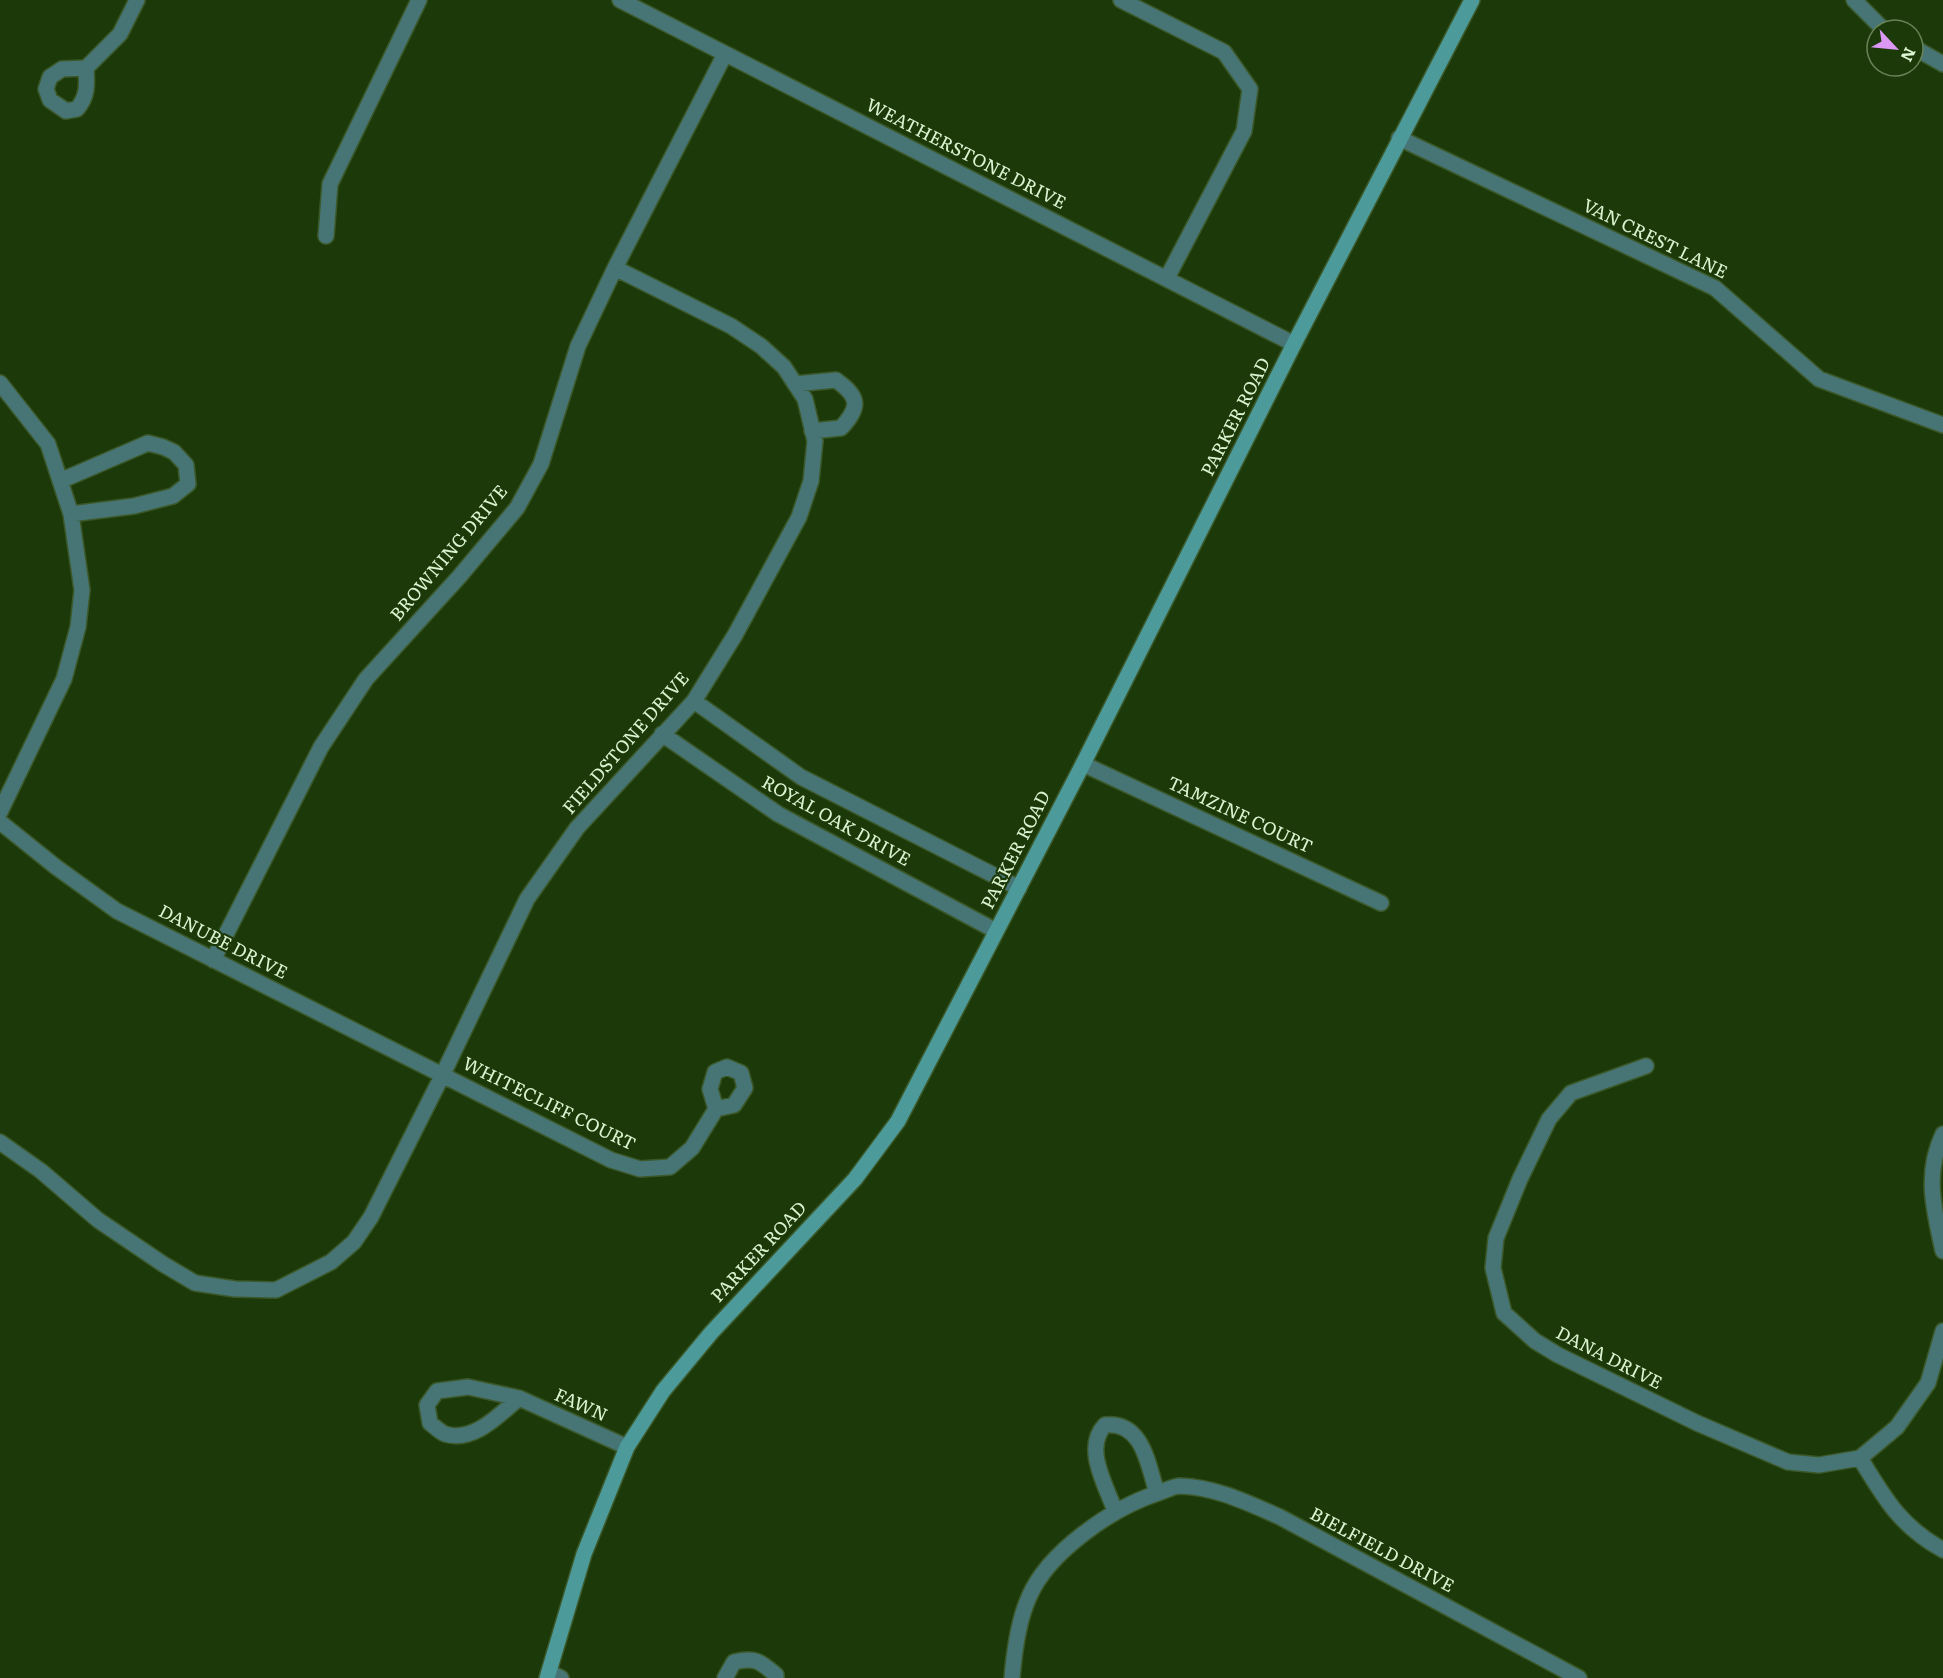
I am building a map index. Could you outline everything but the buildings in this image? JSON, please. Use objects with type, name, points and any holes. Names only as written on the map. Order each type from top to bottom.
[{"type":"main road","name":"PARKER ROAD","points":[[553,1676],[584,1554],[627,1447],[663,1391],[711,1333],[855,1179],[898,1121],[1083,764],[1399,138],[1472,0]]},
{"type":"street","points":[[86,69],[120,34],[136,0]]},
{"type":"street","points":[[326,236],[330,184],[419,0]]},
{"type":"street","name":"WEATHERSTONE DRIVE","points":[[620,0],[1294,344]]},
{"type":"street","points":[[1121,0],[1224,52],[1250,89],[1244,131],[1167,278]]},
{"type":"street","points":[[1854,0],[1872,18]]},
{"type":"street","name":"BROWNING DRIVE","points":[[213,960],[321,747],[366,679],[459,577],[517,508],[541,464],[578,346],[615,268],[725,54]]},
{"type":"street","points":[[1925,54],[1943,64]]},
{"type":"street","name":"VAN CREST LANE","points":[[1399,138],[1715,288],[1820,380],[1943,425]]},
{"type":"street","name":"FIELDSTONE DRIVE","points":[[0,1142],[41,1171],[98,1220],[195,1283],[235,1289],[276,1290],[331,1262],[354,1242],[371,1217],[527,899],[577,828],[694,701],[735,635],[799,517],[812,481],[814,441],[805,399],[784,368],[761,346],[731,326],[615,268]]},
{"type":"street","points":[[795,384],[836,380],[852,391],[855,400],[854,411],[841,428],[812,431]]},
{"type":"street","points":[[0,383],[48,444],[71,514],[82,590],[78,627],[64,679],[0,812]]},
{"type":"street","points":[[60,481],[148,442],[174,452],[186,465],[188,484],[173,496],[134,506],[71,514]]},
{"type":"street","name":"ROYAL OAK DRIVE","points":[[694,701],[801,777],[1019,888]]},
{"type":"street","name":"ROYAL OAK DRIVE","points":[[662,734],[778,814],[996,931]]},
{"type":"street","name":"TAMZINE COURT","points":[[1083,764],[1381,903]]},
{"type":"street","name":"DANUBE DRIVE","points":[[0,822],[56,867],[117,911],[443,1074]]},
{"type":"street","name":"DANA DRIVE","points":[[1646,1066],[1571,1093],[1549,1119],[1520,1179],[1496,1238],[1493,1268],[1504,1313],[1535,1341],[1558,1355],[1697,1423],[1788,1462],[1819,1465],[1860,1458]]},
{"type":"street","name":"WHITECLIFF COURT","points":[[443,1074],[611,1160],[640,1169],[670,1167],[692,1148],[716,1109]]},
{"type":"street","points":[[1943,1134],[1935,1153],[1931,1196],[1943,1251]]},
{"type":"street","points":[[1943,1330],[1928,1383],[1897,1427],[1860,1458],[1884,1498],[1902,1522],[1943,1550]]},
{"type":"street","name":"FAWN","points":[[519,1398],[484,1427],[463,1435],[445,1434],[430,1423],[427,1405],[437,1391],[468,1387],[519,1398],[627,1447]]},
{"type":"street","points":[[1115,1511],[1098,1465],[1095,1446],[1098,1432],[1105,1425],[1116,1424],[1129,1429],[1141,1443],[1157,1493]]},
{"type":"street","name":"BIELFIELD DRIVE","points":[[1012,1678],[1015,1650],[1029,1597],[1051,1563],[1115,1511],[1178,1486],[1231,1495],[1280,1517],[1555,1673],[1579,1678]]},
{"type":"street","points":[[725,1678],[734,1662],[749,1659],[763,1664],[776,1675],[776,1678]]}]
